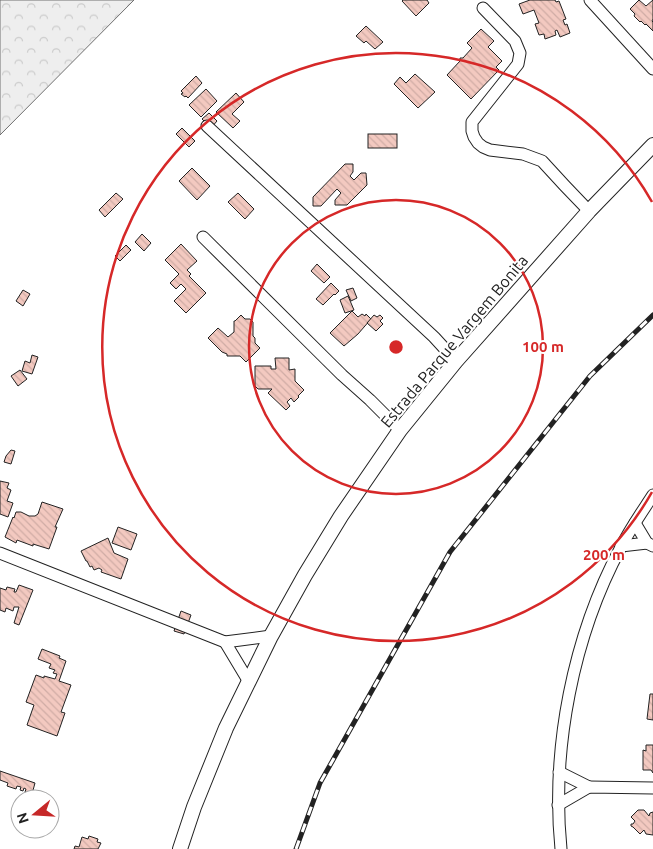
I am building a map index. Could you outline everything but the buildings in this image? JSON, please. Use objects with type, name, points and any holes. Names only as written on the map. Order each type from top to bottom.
[{"type":"main road","name":"Estrada Parque Vargem Bonita","points":[[180,849],[211,762],[270,636],[341,516],[400,430],[456,361],[590,211],[653,145]]},
{"type":"street","points":[[590,0],[653,69]]},
{"type":"street","points":[[483,8],[515,41],[520,53],[518,64],[472,122],[474,137],[478,143],[490,150],[523,154],[542,161],[590,211]]},
{"type":"street","points":[[207,126],[434,337],[456,361]]},
{"type":"street","points":[[203,237],[400,430]]},
{"type":"street","points":[[561,849],[558,805],[562,736],[570,689],[584,635],[595,604],[621,546],[653,495]]},
{"type":"street","points":[[635,523],[650,544]]},
{"type":"street","points":[[621,546],[650,544]]},
{"type":"street","points":[[0,553],[225,642],[270,636]]},
{"type":"street","points":[[225,642],[248,682]]},
{"type":"street","points":[[559,772],[589,787],[653,788]]},
{"type":"street","points":[[558,805],[589,787]]},
{"type":"green space","points":[[0,0],[134,0],[0,135]]},
{"type":"railway","points":[[296,849],[320,783],[450,552],[590,376],[653,315]]}]
